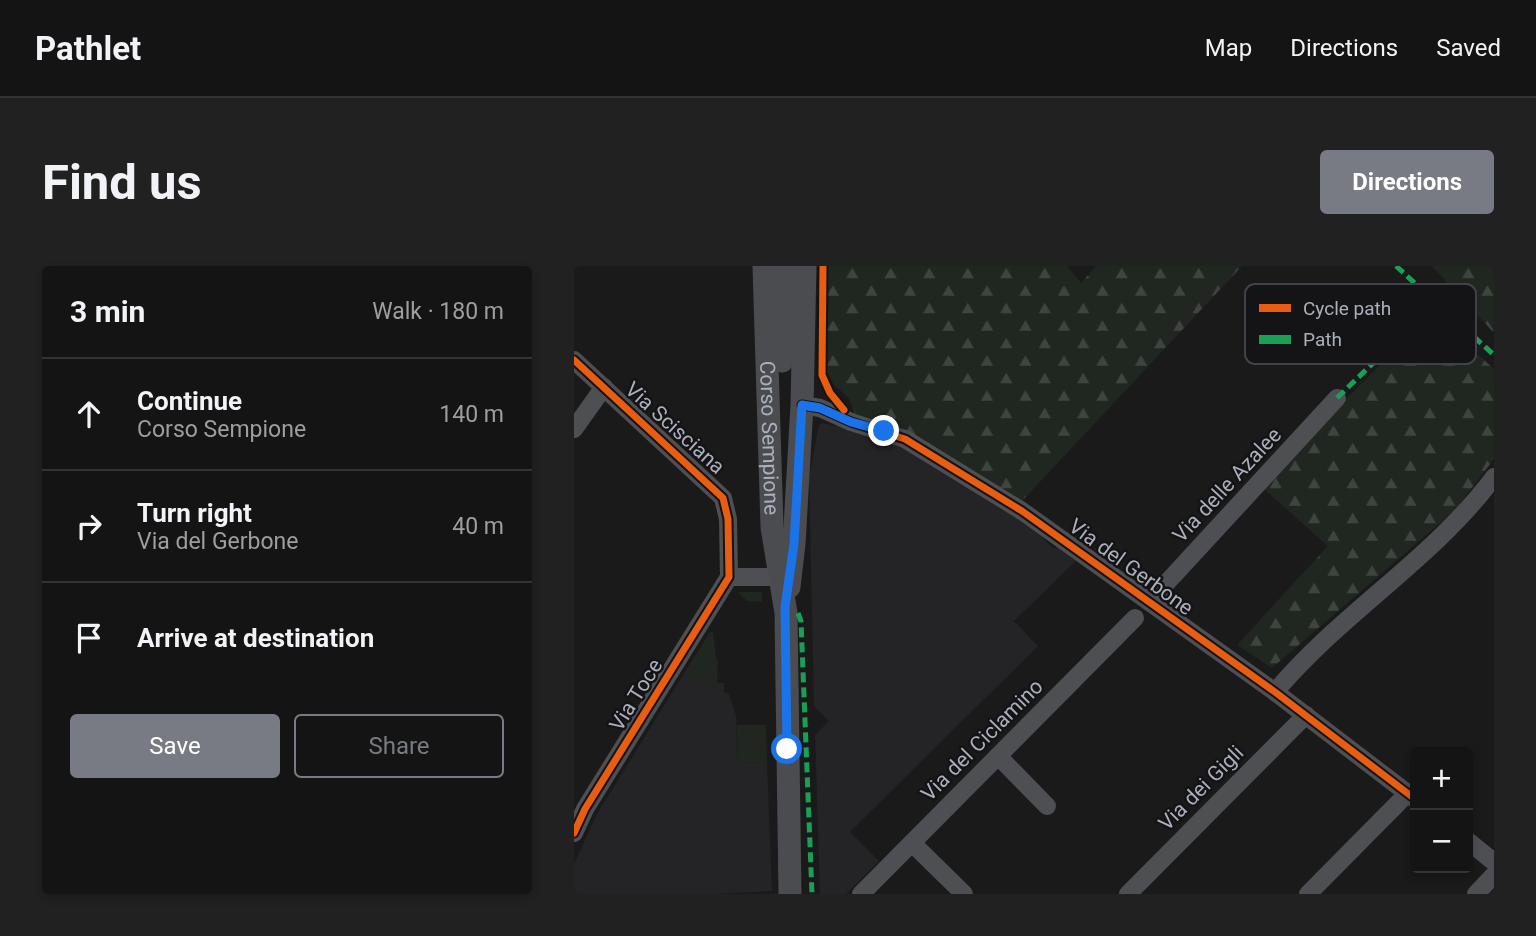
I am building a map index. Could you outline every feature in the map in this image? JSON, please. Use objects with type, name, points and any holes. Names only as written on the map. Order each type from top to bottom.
[{"type":"main road","name":"Corso Sempione","points":[[764,266],[770,487],[778,570],[785,607]]},
{"type":"main road","points":[[778,570],[783,266]]},
{"type":"main road","name":"Corso Sempione","points":[[790,894],[785,607],[794,544],[802,405],[805,266]]},
{"type":"street","name":"Via Scisciana","points":[[574,360],[723,498],[728,519],[729,577]]},
{"type":"street","points":[[574,429],[604,387]]},
{"type":"street","name":"Via delle Azalee","points":[[1149,602],[1337,398]]},
{"type":"street","name":"Via del Gerbone","points":[[802,405],[820,408],[851,422],[917,444],[1022,511],[1275,692],[1410,795]]},
{"type":"street","points":[[1275,692],[1298,664],[1447,530],[1494,477]]},
{"type":"street","points":[[729,577],[778,570]]},
{"type":"street","name":"Via Toce","points":[[574,833],[580,805],[729,577]]},
{"type":"street","name":"Via del Ciclamino","points":[[861,894],[1135,618]]},
{"type":"street","name":"Via dei Gigli","points":[[1128,894],[1306,715]]},
{"type":"street","points":[[998,757],[1047,806]]},
{"type":"street","points":[[1308,894],[1410,797]]},
{"type":"street","points":[[912,843],[964,894]]},
{"type":"street","points":[[1473,845],[1494,862]]},
{"type":"street","points":[[1476,894],[1494,876]]},
{"type":"shaded area","points":[[822,423],[881,435],[901,442],[1013,512],[1026,526],[1029,523],[1054,549],[1060,544],[1076,561],[1014,621],[1038,646],[850,832],[879,861],[846,894],[820,894],[815,735],[829,721],[814,706],[809,477],[819,425]]},
{"type":"shaded area","points":[[683,675],[729,694],[736,716],[738,763],[767,762],[772,891],[716,894],[574,894],[574,864],[597,814]]},
{"type":"green space","points":[[826,266],[1067,266],[1081,283],[1096,266],[1242,266],[1021,502],[920,441],[855,414],[849,398],[834,385],[826,370]]},
{"type":"green space","points":[[1432,266],[1494,266],[1494,333],[1476,314],[1476,284],[1449,284]]},
{"type":"green space","points":[[1476,353],[1494,369],[1494,459],[1455,510],[1272,668],[1237,645],[1328,546],[1263,488],[1381,364],[1476,364]]},
{"type":"green space","points":[[738,592],[762,592],[762,602],[747,601]]},
{"type":"green space","points":[[710,632],[713,632],[718,660],[717,683],[724,683],[724,692],[683,675]]},
{"type":"green space","points":[[737,725],[766,725],[767,762],[738,763]]},
{"type":"marked path","points":[[1396,266],[1416,284]]},
{"type":"marked path","points":[[1476,339],[1494,355]]},
{"type":"marked path","points":[[1337,398],[1372,364]]},
{"type":"marked path","points":[[798,613],[801,621],[812,894]]},
{"type":"cycle path","points":[[823,266],[822,375],[830,393],[844,410]]},
{"type":"cycle path","points":[[574,360],[723,498],[728,519],[729,577],[585,809],[574,833]]},
{"type":"cycle path","points":[[802,405],[820,408],[851,422],[905,439],[1022,511],[1275,692],[1410,795]]},
{"type":"route","points":[[787,749],[785,607],[794,544],[802,405],[820,408],[851,422],[884,431]]}]
